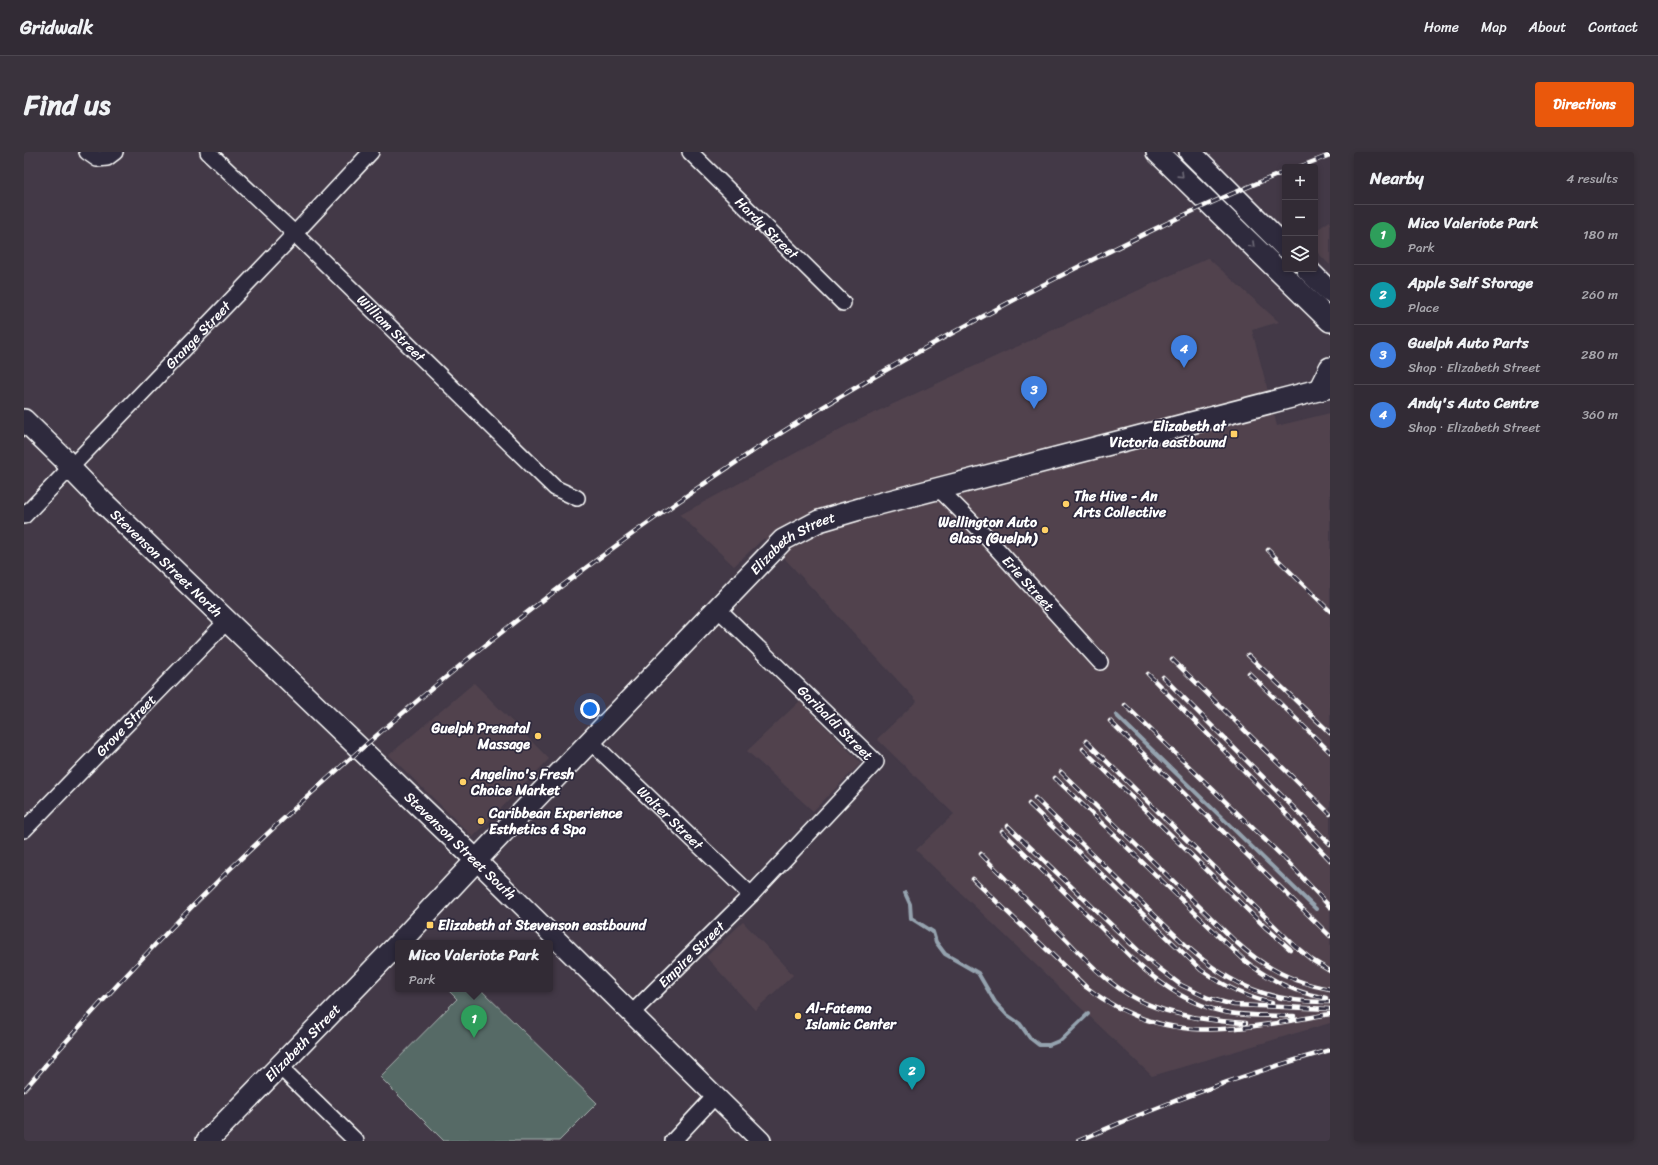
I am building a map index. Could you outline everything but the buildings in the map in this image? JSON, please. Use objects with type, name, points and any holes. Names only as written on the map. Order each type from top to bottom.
[{"type":"main road","points":[[1157,152],[1330,321]]},
{"type":"main road","points":[[1190,152],[1282,244]]},
{"type":"main road","points":[[1310,272],[1330,292]]},
{"type":"main road","points":[[1324,389],[1330,368]]},
{"type":"main road","name":"Elizabeth Street","points":[[401,940],[783,540],[819,521],[1324,389]]},
{"type":"main road","name":"Stevenson Street North","points":[[24,420],[64,459],[71,469],[103,502],[312,703]]},
{"type":"main road","name":"Stevenson Street South","points":[[312,703],[476,860]]},
{"type":"main road","name":"Elizabeth Street","points":[[207,1141],[395,946]]},
{"type":"street","points":[[88,152],[97,159],[107,158],[115,152]]},
{"type":"street","name":"William Street","points":[[208,152],[295,234],[555,488],[577,498]]},
{"type":"street","name":"Grange Street","points":[[24,516],[71,469],[371,152]]},
{"type":"street","name":"Hardy Street","points":[[690,152],[843,303]]},
{"type":"street","name":"Erie Street","points":[[939,489],[980,530],[1100,662]]},
{"type":"street","name":"Garibaldi Street","points":[[717,608],[876,762],[751,895]]},
{"type":"street","name":"Grove Street","points":[[24,830],[227,621]]},
{"type":"street","name":"Walter Street","points":[[590,741],[751,895]]},
{"type":"street","name":"Stevenson Street South","points":[[476,860],[761,1141]]},
{"type":"street","name":"Empire Street","points":[[631,1014],[751,895]]},
{"type":"street","points":[[279,1066],[356,1141]]},
{"type":"street","points":[[673,1141],[715,1096]]},
{"type":"shaded area","points":[[1330,221],[1330,265],[1318,253],[1318,229]]},
{"type":"shaded area","points":[[1208,258],[1279,322],[1252,330],[1277,426],[1330,413],[1330,1023],[1152,1076],[916,850],[954,814],[877,739],[917,701],[764,538],[734,566],[680,515],[848,425]]},
{"type":"shaded area","points":[[474,683],[549,759],[473,837],[389,755]]},
{"type":"shaded area","points":[[800,701],[861,763],[813,811],[747,751]]},
{"type":"shaded area","points":[[743,922],[793,975],[755,1010],[706,957]]},
{"type":"green space","points":[[450,992],[483,992],[597,1103],[559,1141],[444,1141],[380,1077],[457,999]]},
{"type":"waterway","points":[[1116,715],[1316,909]]},
{"type":"waterway","points":[[905,893],[910,904],[911,918],[933,932],[936,942],[945,954],[978,973],[995,1002],[1007,1015],[1020,1024],[1030,1038],[1039,1045],[1049,1045],[1061,1040],[1088,1014]]},
{"type":"railway","points":[[1307,164],[1330,155]]},
{"type":"railway","points":[[24,1090],[98,1005],[202,896],[352,756],[481,648],[615,547],[683,498],[753,451],[854,388],[923,349],[1027,293],[1122,245],[1219,199],[1282,173]]},
{"type":"railway","points":[[1268,550],[1330,611]]},
{"type":"railway","points":[[1248,655],[1330,733]]},
{"type":"railway","points":[[1172,659],[1330,814]]},
{"type":"railway","points":[[1249,673],[1330,752]]},
{"type":"railway","points":[[1148,674],[1274,801],[1330,860]]},
{"type":"railway","points":[[1163,677],[1330,844]]},
{"type":"railway","points":[[1125,705],[1285,859],[1330,907]]},
{"type":"railway","points":[[1110,721],[1330,936]]},
{"type":"railway","points":[[1086,741],[1295,946],[1312,960],[1330,971]]},
{"type":"railway","points":[[1083,749],[1265,927],[1290,949]]},
{"type":"railway","points":[[1061,772],[1246,951],[1279,973],[1304,983],[1330,989]]},
{"type":"railway","points":[[1055,778],[1244,960],[1263,974],[1283,985],[1304,993],[1326,998]]},
{"type":"railway","points":[[1035,798],[1179,939],[1220,973],[1243,985],[1268,995],[1297,1001],[1330,1002]]},
{"type":"railway","points":[[1029,804],[1201,970],[1235,990],[1253,998],[1272,1003]]},
{"type":"railway","points":[[1008,826],[1148,960],[1181,985],[1208,998],[1234,1005],[1330,1009]]},
{"type":"railway","points":[[1002,831],[1140,966],[1177,993],[1198,1004],[1229,1013],[1294,1016]]},
{"type":"railway","points":[[981,854],[1094,968],[1129,995],[1156,1008],[1186,1016],[1216,1021],[1246,1023]]},
{"type":"railway","points":[[973,879],[1086,987],[1116,1007],[1145,1019],[1174,1027],[1204,1029],[1264,1025],[1330,1014]]},
{"type":"railway","points":[[1078,1141],[1139,1115],[1202,1091],[1266,1069],[1330,1050]]},
{"type":"place","name":"Andy's Auto Centre","points":[[1184,368]]},
{"type":"place","name":"Guelph Auto Parts","points":[[1034,409]]},
{"type":"place","name":"Elizabeth at Victoria eastbound","points":[[1234,434]]},
{"type":"place","name":"The Hive - An Arts Collective","points":[[1066,504]]},
{"type":"place","name":"Wellington Auto Glass (Guelph)","points":[[1045,530]]},
{"type":"place","name":"Guelph Prenatal Massage","points":[[538,736]]},
{"type":"place","name":"Angelino's Fresh Choice Market","points":[[463,782]]},
{"type":"place","name":"Caribbean Experience Esthetics & Spa","points":[[481,821]]},
{"type":"place","name":"Elizabeth at Stevenson eastbound","points":[[430,925]]},
{"type":"place","name":"Al-Fatema Islamic Center","points":[[798,1016]]},
{"type":"place","name":"Mico Valeriote Park","points":[[474,1038]]},
{"type":"place","name":"Apple Self Storage","points":[[912,1090]]}]
